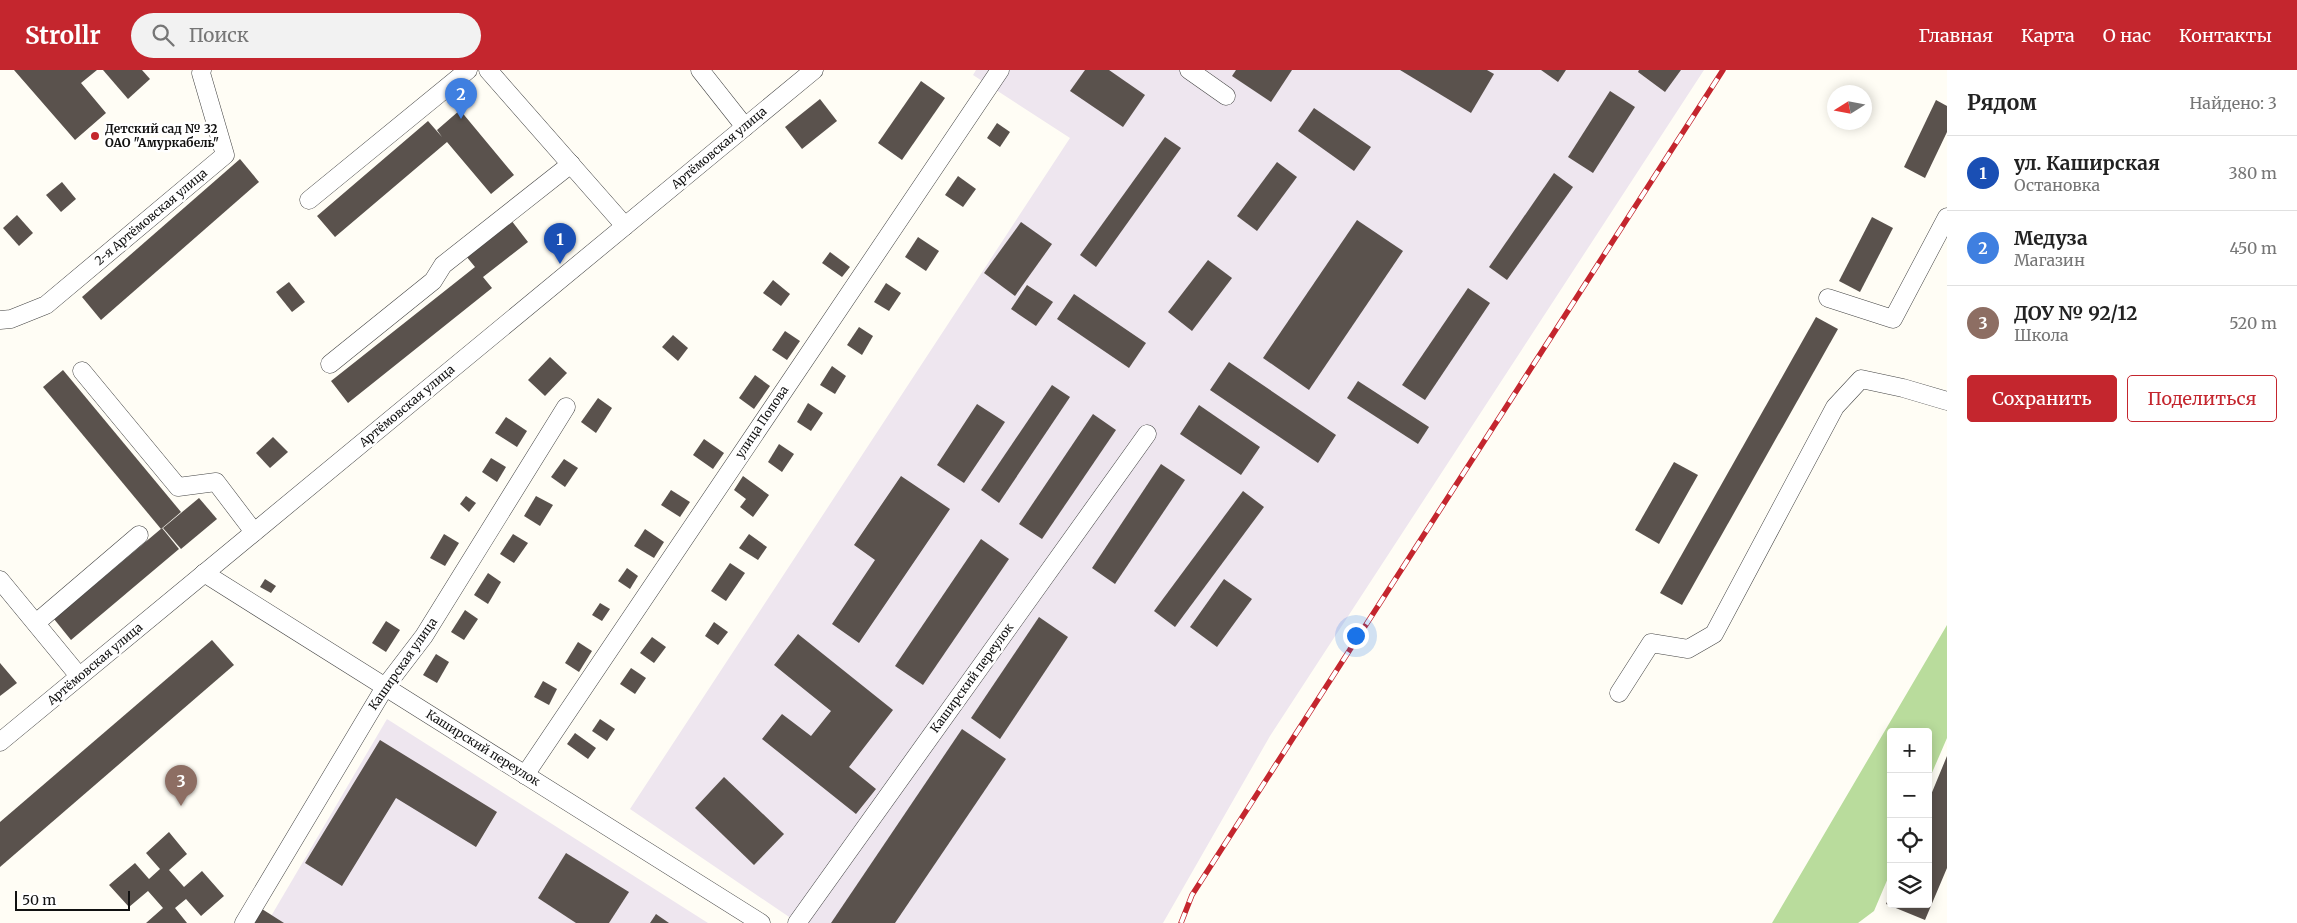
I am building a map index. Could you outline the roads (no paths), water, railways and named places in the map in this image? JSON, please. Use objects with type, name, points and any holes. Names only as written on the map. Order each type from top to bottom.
[{"type":"street","name":"2-я Артёмовская улица","points":[[0,320],[11,319],[46,305],[225,155],[201,74],[202,70]]},
{"type":"street","points":[[309,200],[468,70]]},
{"type":"street","points":[[488,70],[625,226]]},
{"type":"street","points":[[700,70],[744,127]]},
{"type":"street","name":"Артёмовская улица","points":[[0,742],[814,70]]},
{"type":"street","name":"улица Попова","points":[[525,775],[1000,70]]},
{"type":"street","points":[[1189,70],[1226,96]]},
{"type":"street","points":[[330,364],[433,281],[443,265],[571,164]]},
{"type":"street","points":[[1828,298],[1894,319],[1947,217]]},
{"type":"street","points":[[82,371],[178,487],[216,482],[254,532]]},
{"type":"street","points":[[1619,693],[1651,643],[1688,648],[1714,634],[1835,406],[1861,379],[1903,388],[1947,401]]},
{"type":"street","name":"Каширская улица","points":[[244,923],[385,687],[424,636],[566,407]]},
{"type":"street","name":"Каширский переулок","points":[[797,923],[1147,434]]},
{"type":"street","points":[[36,623],[139,535]]},
{"type":"street","name":"Каширский переулок","points":[[204,573],[761,923]]},
{"type":"street","points":[[0,580],[79,676]]},
{"type":"railway","points":[[1181,923],[1192,895],[1723,70]]},
{"type":"place","name":"Медуза","points":[[461,119]]},
{"type":"place","name":"Детский сад № 32 ОАО \"Амуркабель\"","points":[[95,136]]},
{"type":"place","name":"ул. Каширская","points":[[560,264]]},
{"type":"place","name":"ДОУ № 92/12","points":[[181,806]]}]
